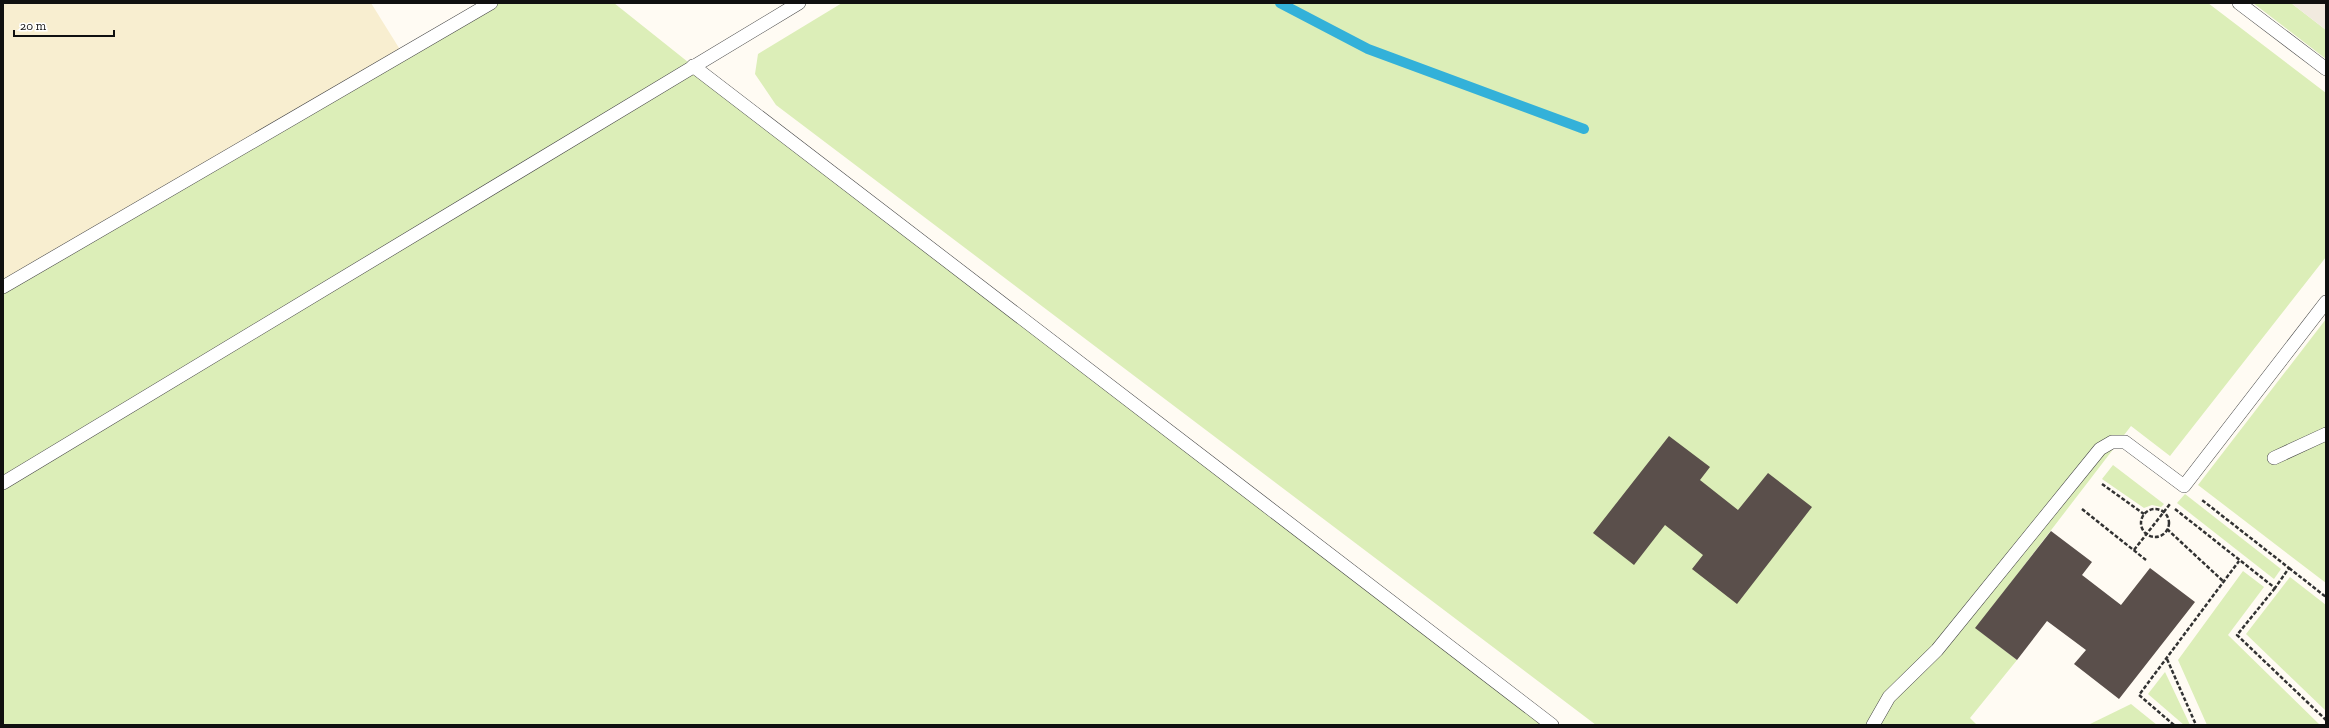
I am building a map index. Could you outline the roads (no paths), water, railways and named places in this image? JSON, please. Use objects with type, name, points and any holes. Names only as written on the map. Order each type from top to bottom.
[{"type":"lane","points":[[3,287],[491,3]]},
{"type":"lane","points":[[3,482],[799,3]]},
{"type":"lane","points":[[2239,3],[2326,69]]},
{"type":"lane","points":[[693,66],[1552,725]]},
{"type":"lane","points":[[1873,725],[1889,697],[1937,650],[2100,449],[2112,442],[2125,442],[2184,486],[2326,302]]},
{"type":"lane","points":[[2274,458],[2326,434]]},
{"type":"waterway","points":[[1280,3],[1368,49],[1584,129]]}]
